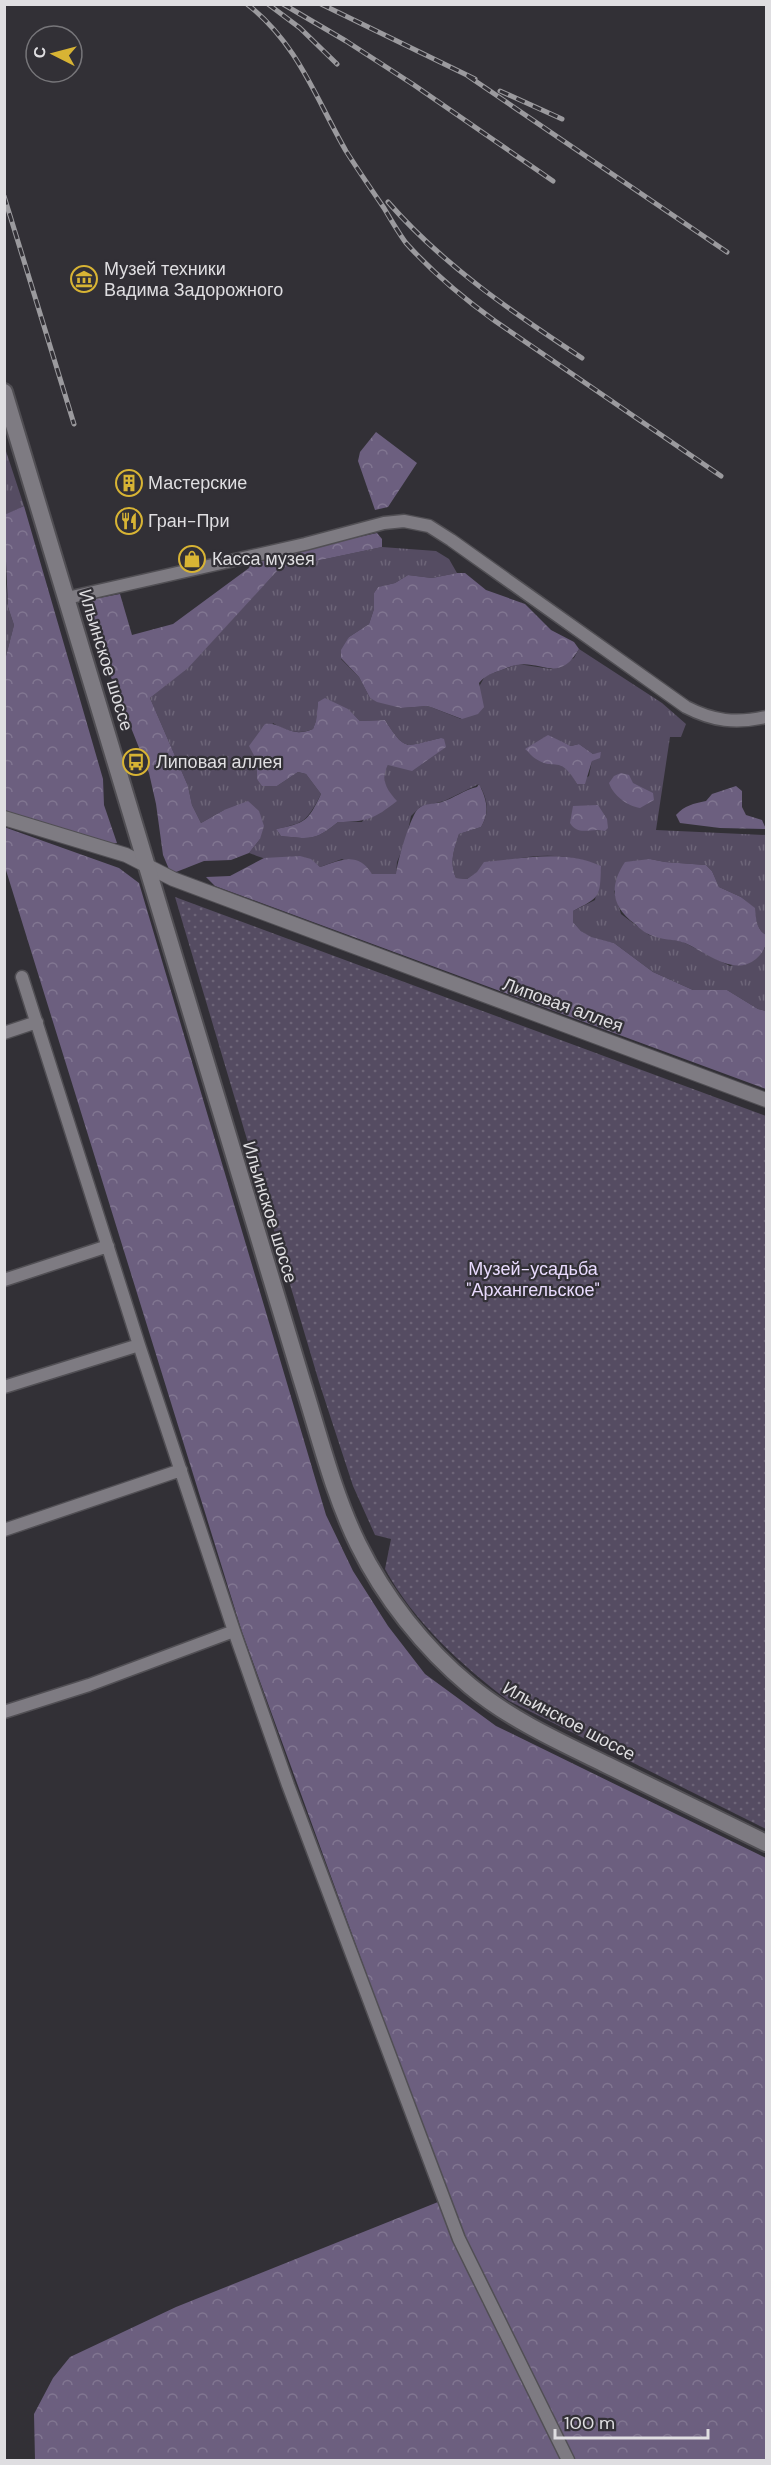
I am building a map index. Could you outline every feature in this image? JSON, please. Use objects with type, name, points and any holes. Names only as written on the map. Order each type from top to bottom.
[{"type":"main road","name":"Ильинское шоссе","points":[[4,392],[147,864],[211,1086],[336,1490],[358,1544],[384,1588],[409,1623],[437,1655],[470,1686],[503,1711],[547,1736],[766,1843]]},
{"type":"street","points":[[67,598],[305,544],[373,525],[404,521],[429,526],[451,540],[686,707],[706,718],[751,721],[766,717]]},
{"type":"street","name":"Липовая аллея","points":[[4,818],[126,855],[173,879],[766,1100]]},
{"type":"street","points":[[22,977],[139,1345],[288,1785],[446,2208],[459,2239],[568,2460]]},
{"type":"street","points":[[4,1033],[37,1022]]},
{"type":"street","points":[[4,1280],[108,1246]]},
{"type":"street","points":[[4,1387],[139,1345]]},
{"type":"street","points":[[4,1530],[181,1470]]},
{"type":"street","points":[[4,1712],[89,1685],[234,1630]]},
{"type":"green space","points":[[376,432],[417,463],[388,507],[375,510],[358,461],[360,452]]},
{"type":"green space","points":[[4,445],[24,506],[5,515],[4,515]]},
{"type":"green space","points":[[24,506],[103,779],[104,805],[117,843],[106,843],[5,814],[5,660],[14,625],[8,607],[4,515]]},
{"type":"green space","points":[[377,533],[382,539],[382,547],[316,561],[297,562],[278,570],[188,668],[150,698],[188,786],[192,805],[201,823],[224,810],[248,801],[259,811],[264,826],[260,839],[249,853],[231,860],[204,861],[171,874],[163,855],[149,773],[105,662],[88,600],[120,594],[132,635],[173,624],[249,568],[252,560]]},
{"type":"green space","points":[[382,547],[436,551],[449,559],[457,573],[432,578],[408,575],[395,583],[378,587],[374,593],[374,609],[369,624],[349,637],[341,659],[359,677],[370,698],[401,708],[428,706],[461,719],[485,676],[518,664],[551,669],[574,658],[579,649],[662,703],[686,724],[681,737],[670,737],[656,830],[766,835],[766,935],[758,926],[754,908],[741,897],[719,887],[712,871],[706,865],[650,859],[614,891],[621,914],[649,935],[683,942],[730,966],[761,954],[766,946],[766,1011],[758,1009],[727,990],[693,990],[653,972],[614,943],[591,938],[581,931],[573,922],[573,911],[595,900],[601,867],[569,857],[533,856],[498,864],[467,879],[456,878],[453,861],[459,834],[481,827],[486,816],[486,801],[479,784],[444,801],[420,807],[411,816],[406,840],[397,862],[396,874],[372,874],[342,859],[320,867],[312,861],[299,857],[271,859],[259,857],[249,853],[260,839],[224,810],[201,823],[192,805],[188,786],[150,698],[188,667],[278,570],[297,562],[316,561]],"holes":[[[318,702],[341,707],[360,721],[385,720],[398,738],[407,744],[413,745],[441,738],[388,765],[384,772],[385,787],[362,822],[338,822],[318,836],[299,838],[281,836],[276,829],[293,825],[304,819],[321,794],[306,774],[298,772],[277,786],[257,779],[257,761],[273,723],[292,731],[302,732],[313,729]],[[548,736],[571,746],[579,744],[593,754],[601,753],[592,760],[589,776],[577,784],[569,770],[562,765]]]},
{"type":"green space","points":[[4,555],[8,607],[14,625],[5,660]]},
{"type":"green space","points":[[465,573],[486,590],[525,604],[551,630],[574,642],[579,649],[572,660],[557,668],[516,665],[488,676],[479,683],[484,707],[478,714],[462,719],[428,706],[401,708],[370,698],[359,677],[341,658],[341,650],[349,637],[369,624],[374,609],[374,593],[378,587],[395,583],[408,575],[432,578]]},
{"type":"green space","points":[[325,698],[348,709],[360,721],[385,720],[402,742],[413,745],[441,738],[444,739],[446,747],[412,771],[388,765],[385,775],[386,784],[397,801],[376,816],[363,820],[338,822],[318,836],[299,838],[281,836],[276,829],[304,820],[313,810],[321,794],[306,774],[298,772],[277,786],[262,786],[257,779],[257,761],[249,746],[265,724],[277,725],[298,732],[313,729],[318,702]]},
{"type":"green space","points":[[548,735],[571,746],[579,744],[593,754],[601,752],[600,758],[592,761],[585,784],[577,784],[566,769],[543,763],[525,749]]},
{"type":"green space","points":[[621,773],[629,775],[633,783],[653,793],[654,800],[640,808],[621,799],[609,783],[614,776]]},
{"type":"green space","points":[[479,784],[486,801],[486,816],[481,827],[459,834],[453,861],[456,878],[467,879],[477,872],[484,862],[528,857],[558,856],[601,866],[597,895],[589,903],[573,911],[573,922],[591,937],[614,943],[653,972],[693,990],[727,990],[758,1009],[766,1011],[766,1089],[215,886],[206,877],[230,876],[264,858],[300,856],[311,859],[320,867],[349,859],[361,862],[372,874],[396,874],[408,828],[419,808],[439,803],[477,787]]},
{"type":"green space","points":[[736,786],[742,791],[742,807],[746,815],[762,820],[766,829],[720,828],[680,823],[676,815],[683,809],[706,801],[712,794]]},
{"type":"green space","points":[[598,805],[607,819],[608,828],[605,831],[581,831],[573,827],[570,823],[573,806]]},
{"type":"green space","points":[[4,827],[119,868],[139,883],[326,1515],[353,1571],[388,1626],[425,1674],[496,1726],[766,1858],[766,2460],[35,2460],[34,2414],[53,2378],[70,2357],[176,2307],[448,2198],[242,1632],[5,867]]},
{"type":"green space","points":[[650,859],[706,865],[712,871],[719,887],[741,897],[755,908],[758,926],[766,935],[765,946],[761,954],[748,964],[739,966],[720,962],[685,943],[654,937],[638,927],[621,911],[617,903],[616,879],[625,862]]},
{"type":"green space","name":"Музей-усадьба \"Архангельское\"","points":[[175,897],[766,1116],[766,1829],[509,1701],[473,1673],[424,1625],[397,1588],[385,1569],[391,1539],[375,1535],[353,1486],[319,1382]]},
{"type":"railway","points":[[247,4],[280,36],[293,54],[346,151],[406,243],[427,265],[495,321],[721,476]]},
{"type":"railway","points":[[268,4],[300,28],[337,64]]},
{"type":"railway","points":[[283,4],[414,85],[553,181]]},
{"type":"railway","points":[[321,4],[475,79]]},
{"type":"railway","points":[[468,76],[727,252]]},
{"type":"railway","points":[[500,91],[562,119]]},
{"type":"railway","points":[[4,196],[74,424]]},
{"type":"railway","points":[[388,202],[409,225],[455,267],[504,305],[582,358]]},
{"type":"place","name":"Музей техники Вадима Задорожного","points":[[84,279]]},
{"type":"place","name":"Мастерские","points":[[129,483]]},
{"type":"place","name":"Гран-При","points":[[129,521]]},
{"type":"place","name":"Касса музея","points":[[192,559]]},
{"type":"place","name":"Липовая аллея","points":[[136,762]]}]
